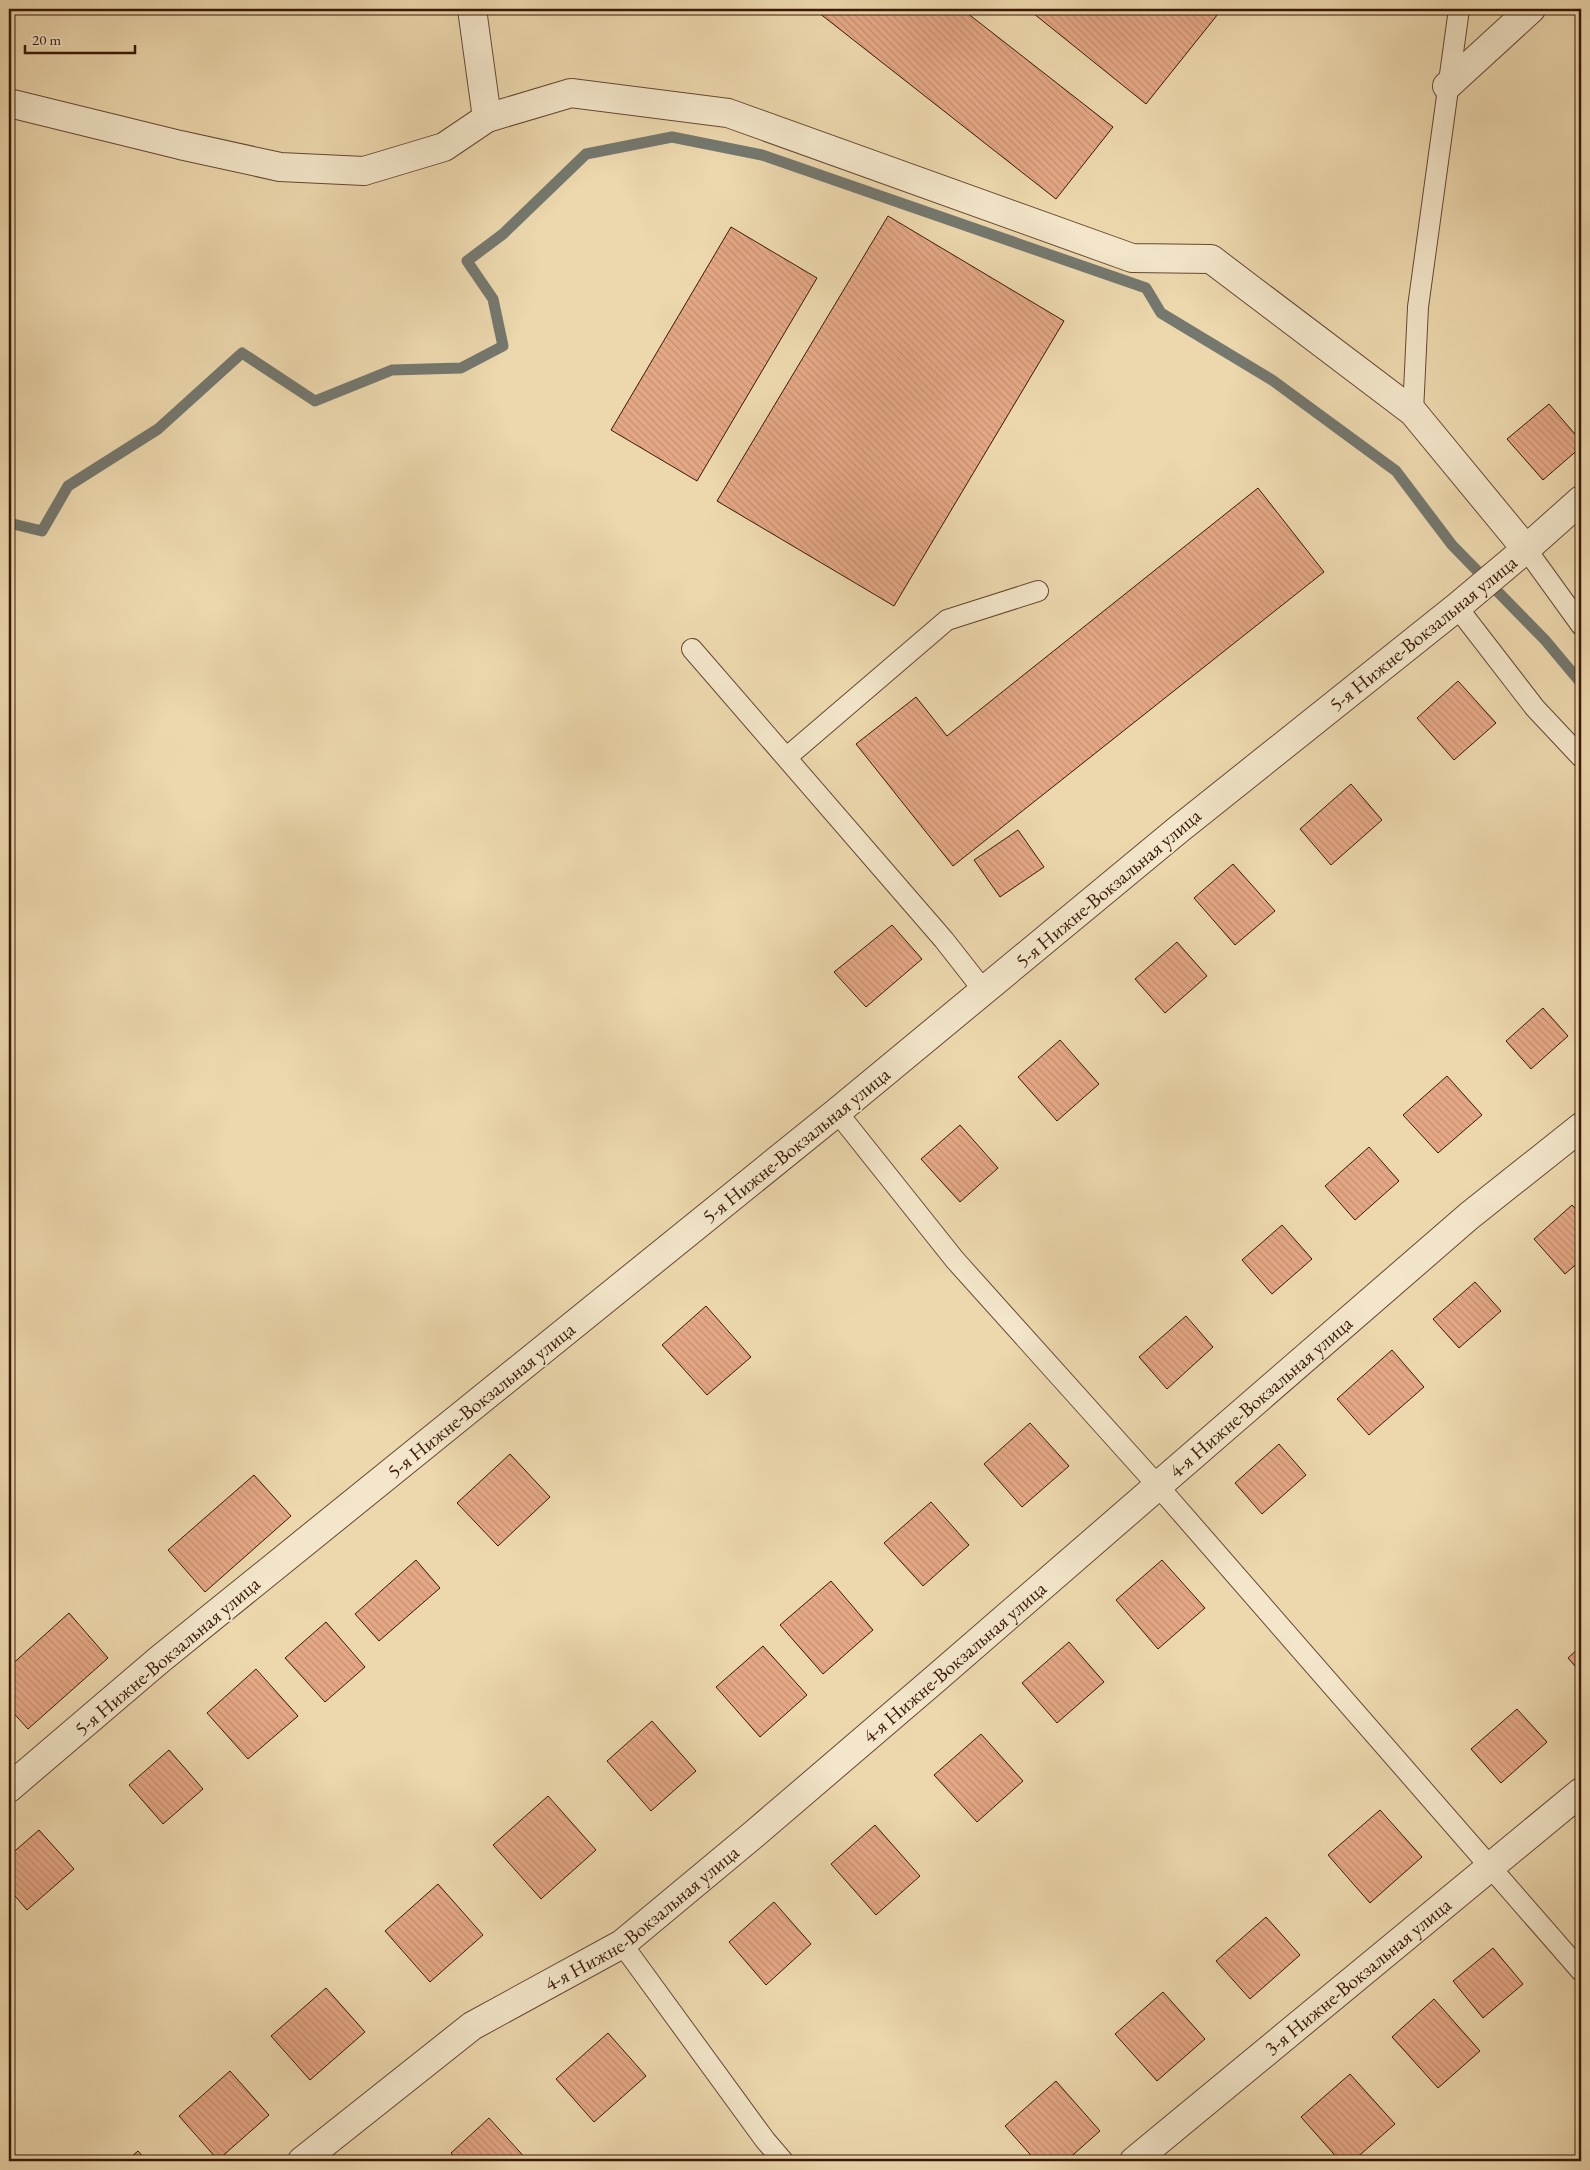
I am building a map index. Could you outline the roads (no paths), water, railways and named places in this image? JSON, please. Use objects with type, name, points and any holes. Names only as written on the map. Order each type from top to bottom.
[{"type":"street","points":[[472,9],[487,118]]},
{"type":"street","points":[[1448,86],[1531,9]]},
{"type":"street","points":[[9,103],[180,145],[280,167],[364,171],[444,147],[487,118],[571,94],[728,112],[1132,258],[1211,259],[1412,412],[1526,549]]},
{"type":"street","name":"5-я Нижне-Вокзальная улица","points":[[9,1788],[166,1654],[837,1112],[1179,829],[1457,607],[1581,500]]},
{"type":"street","name":"4-я Нижне-Вокзальная улица","points":[[302,2161],[472,2026],[622,1944],[753,1835],[1469,1216],[1581,1127]]},
{"type":"street","name":"3-я Нижне-Вокзальная улица","points":[[1134,2161],[1581,1792]]},
{"type":"lane","points":[[1412,412],[1418,307],[1459,9]]},
{"type":"lane","points":[[1526,549],[1581,625]]},
{"type":"lane","points":[[787,758],[947,620],[1038,590]]},
{"type":"lane","points":[[1457,607],[1535,708],[1581,756]]},
{"type":"lane","points":[[692,649],[944,940],[984,990]]},
{"type":"lane","points":[[837,1112],[955,1260],[1158,1486],[1490,1869],[1581,1971]]},
{"type":"lane","points":[[622,1944],[765,2140],[783,2161]]},
{"type":"waterway","points":[[9,523],[42,531],[68,486],[158,429],[242,353],[315,401],[392,370],[461,368],[503,346],[493,299],[467,261],[503,234],[586,154],[672,137],[762,155],[1146,288],[1161,313],[1272,380],[1396,471],[1452,545],[1545,640],[1581,683]]}]
